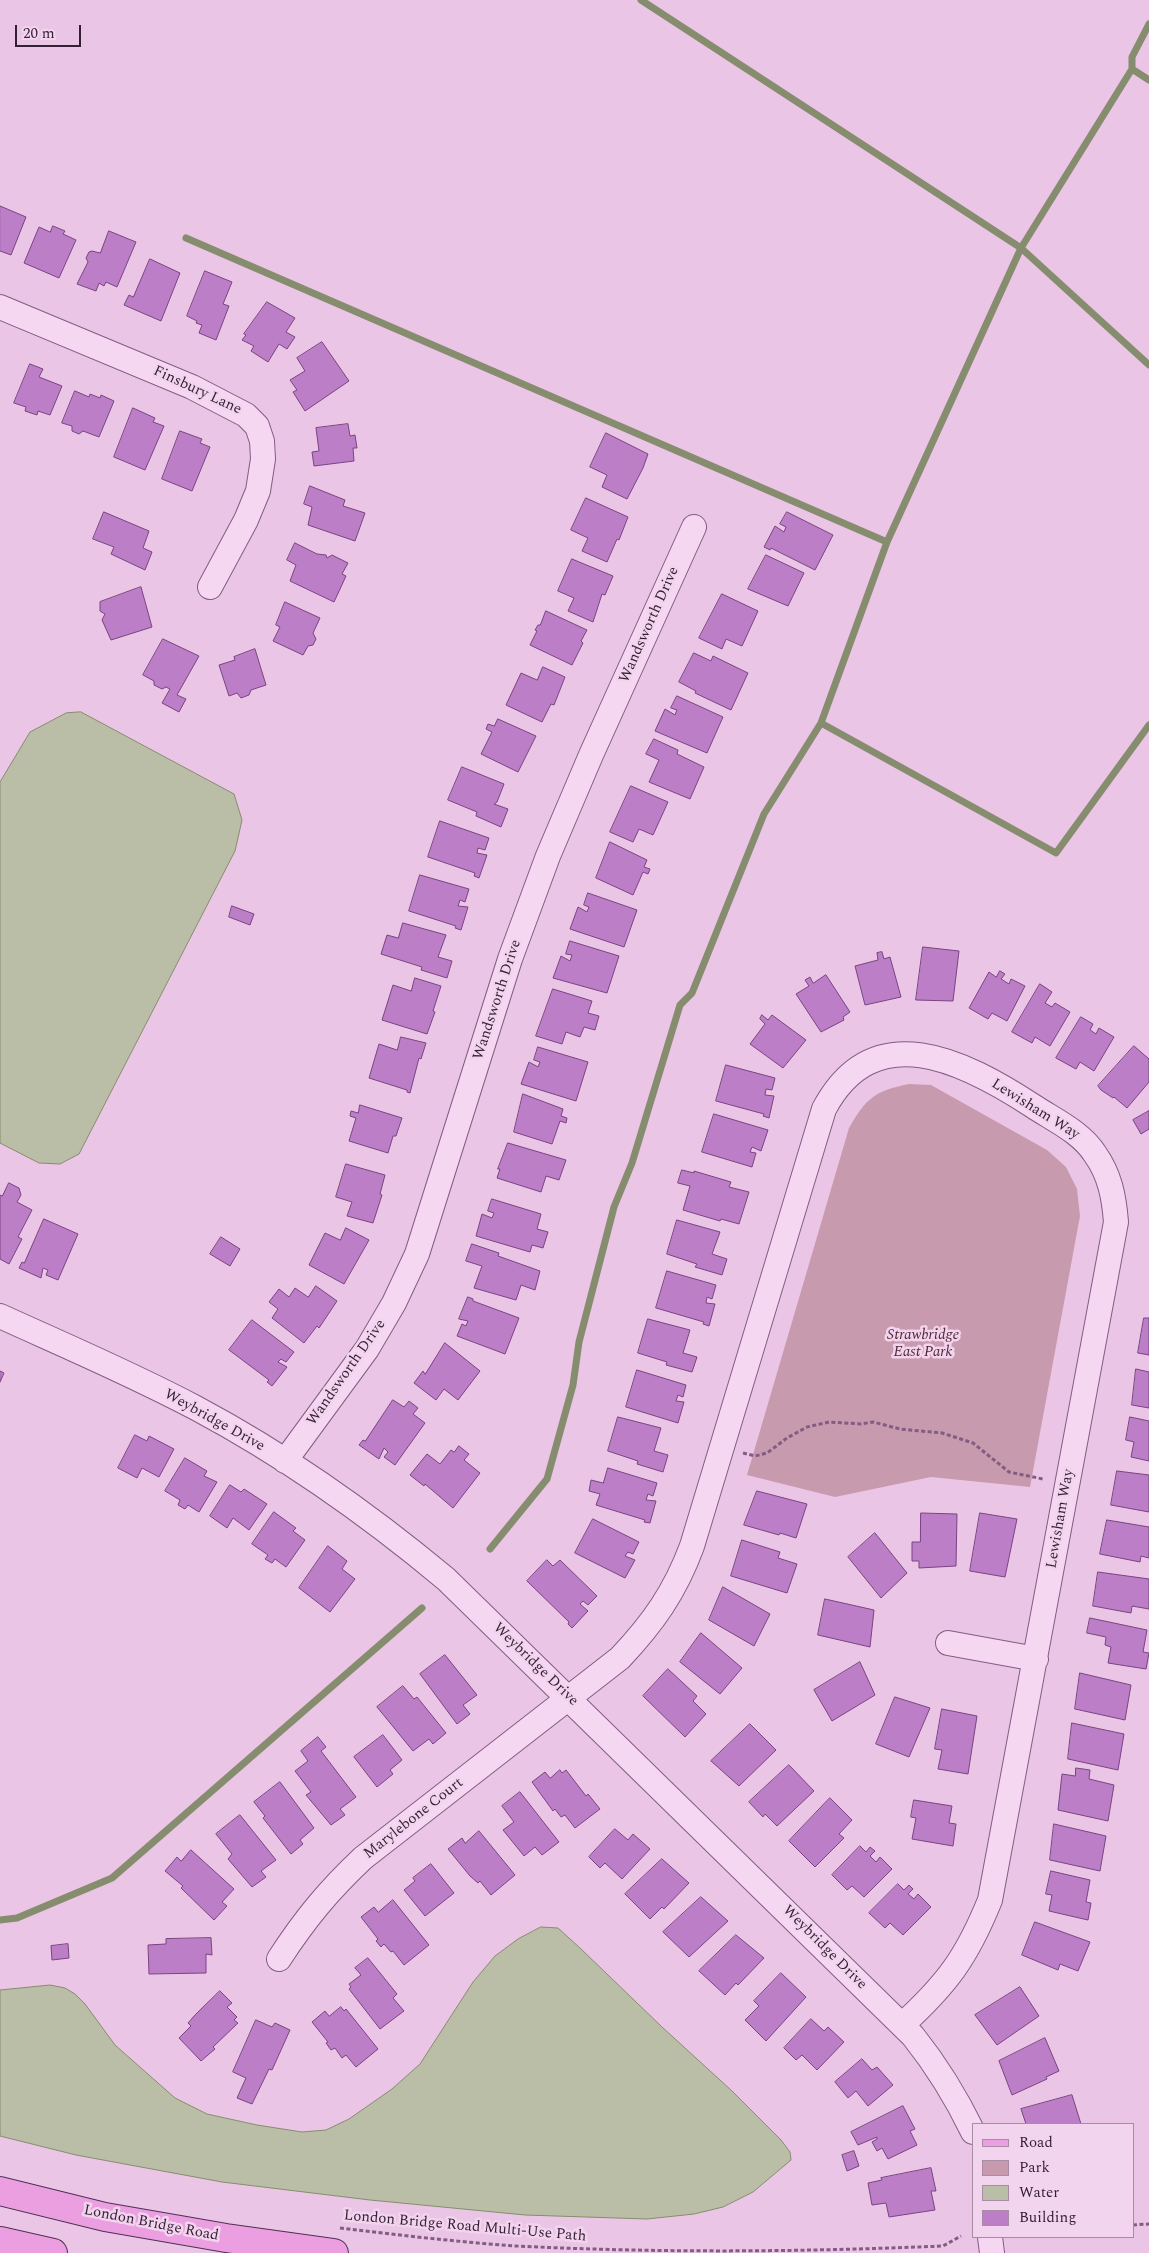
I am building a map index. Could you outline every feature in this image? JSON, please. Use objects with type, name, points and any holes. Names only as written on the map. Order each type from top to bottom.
[{"type":"main road","name":"London Bridge Road","points":[[0,2191],[105,2217],[226,2238],[336,2240]]},
{"type":"main road","points":[[0,2240],[53,2253]]},
{"type":"street","name":"Finsbury Lane","points":[[0,307],[192,387],[246,415],[256,426],[262,441],[263,459],[258,491],[246,520],[210,588]]},
{"type":"street","name":"Wandsworth Drive","points":[[285,1460],[367,1349],[394,1303],[417,1254],[510,959],[548,856],[591,754],[694,527]]},
{"type":"street","name":"Lewisham Way","points":[[570,1698],[620,1658],[646,1631],[667,1600],[681,1574],[695,1537],[802,1182],[828,1103],[834,1091],[848,1075],[866,1063],[882,1057],[906,1053],[924,1054],[1006,1088],[1079,1135],[1095,1153],[1107,1175],[1114,1198],[1116,1222],[990,1900],[976,1935],[956,1968],[933,1997],[902,2025]]},
{"type":"street","name":"Weybridge Drive","points":[[0,1316],[119,1370],[188,1404],[285,1460],[387,1530],[446,1579],[570,1698],[902,2025],[934,2063],[957,2099],[972,2130]]},
{"type":"street","points":[[948,1643],[1036,1659]]},
{"type":"street","name":"Marylebone Court","points":[[279,1959],[303,1922],[331,1888],[363,1858],[570,1698]]},
{"type":"street","points":[[990,2238],[992,2253]]},
{"type":"path","points":[[740,1452],[755,1456],[767,1453],[787,1438],[807,1427],[829,1422],[873,1422],[900,1429],[942,1433],[973,1443],[1010,1472],[1043,1480]]},
{"type":"path","points":[[1134,2224],[1149,2224]]},
{"type":"path","name":"London Bridge Road Multi-Use Path","points":[[336,2240],[617,2250],[792,2252],[943,2246],[962,2236]]},
{"type":"green space","name":"Strawbridge East Park","points":[[909,1084],[931,1085],[1047,1150],[1066,1167],[1077,1189],[1080,1216],[1030,1487],[931,1477],[835,1497],[747,1475],[849,1128],[861,1109],[873,1097]]},
{"type":"water","points":[[81,712],[234,794],[242,820],[235,851],[79,1154],[60,1164],[39,1163],[0,1143],[0,782],[30,732],[66,713]]},
{"type":"water","points":[[541,1927],[558,1928],[580,1948],[732,2091],[781,2140],[790,2152],[791,2160],[753,2192],[723,2207],[694,2214],[647,2219],[525,2215],[370,2200],[222,2182],[76,2155],[0,2136],[0,1990],[50,1985],[65,1988],[75,1994],[85,2004],[115,2045],[175,2098],[207,2114],[302,2132],[326,2130],[349,2119],[392,2089],[420,2064],[473,1982],[495,1956],[518,1939]]},
{"type":"building","points":[[0,206],[26,217],[11,255],[0,251]]},
{"type":"building","points":[[53,226],[65,231],[63,234],[76,240],[59,278],[24,263],[39,227],[50,232]]},
{"type":"building","points":[[109,231],[136,242],[117,287],[106,282],[104,286],[99,283],[96,291],[77,284],[88,262],[86,258],[89,252],[100,253]]},
{"type":"building","points":[[150,259],[180,273],[161,321],[124,305],[129,295],[133,297]]},
{"type":"building","points":[[205,271],[232,282],[223,304],[229,306],[216,340],[199,333],[202,325],[187,316]]},
{"type":"building","points":[[267,302],[295,318],[286,332],[295,337],[287,349],[279,344],[268,362],[251,351],[254,346],[242,340],[246,335],[244,334]]},
{"type":"building","points":[[322,342],[349,381],[305,411],[293,392],[297,390],[290,380],[305,371],[297,358]]},
{"type":"building","points":[[30,364],[43,369],[39,377],[62,386],[50,415],[38,411],[37,415],[25,411],[26,407],[14,403]]},
{"type":"building","points":[[75,391],[89,397],[90,394],[100,398],[101,395],[114,401],[99,437],[83,431],[79,434],[72,431],[72,426],[62,423]]},
{"type":"building","points":[[133,408],[155,418],[153,422],[164,426],[145,470],[114,457]]},
{"type":"building","points":[[348,424],[350,436],[355,435],[357,448],[353,448],[354,461],[314,466],[312,452],[319,451],[316,428]]},
{"type":"building","points":[[180,431],[202,439],[200,443],[210,447],[192,491],[162,479]]},
{"type":"building","points":[[606,433],[648,454],[627,499],[602,487],[607,475],[590,467]]},
{"type":"building","points":[[310,486],[345,500],[343,506],[365,513],[355,541],[308,525],[312,507],[304,504]]},
{"type":"building","points":[[586,498],[628,517],[619,540],[617,539],[607,562],[582,551],[588,538],[571,530]]},
{"type":"building","points":[[104,512],[149,531],[143,548],[152,552],[145,570],[111,554],[114,547],[93,539]]},
{"type":"building","points":[[787,512],[833,535],[815,570],[771,548],[770,550],[764,547],[775,526],[784,532],[786,527],[780,524]]},
{"type":"building","points":[[295,543],[317,554],[326,555],[327,558],[332,555],[348,563],[342,574],[346,576],[334,602],[290,581],[296,565],[287,560]]},
{"type":"building","points":[[766,555],[804,573],[788,606],[748,589]]},
{"type":"building","points":[[572,559],[613,576],[605,595],[602,594],[593,622],[568,611],[574,598],[558,591]]},
{"type":"building","points":[[141,587],[152,627],[111,640],[102,620],[105,614],[100,611],[100,602]]},
{"type":"building","points":[[722,594],[758,611],[742,646],[726,639],[722,649],[699,638]]},
{"type":"building","points":[[285,602],[320,618],[313,633],[316,639],[313,645],[308,646],[303,655],[273,641],[280,627],[276,625]]},
{"type":"building","points":[[546,611],[587,630],[572,665],[530,645],[537,631],[535,630],[540,625]]},
{"type":"building","points":[[163,639],[199,656],[177,695],[186,699],[179,712],[162,703],[170,689],[166,687],[162,689],[154,685],[154,681],[143,675]]},
{"type":"building","points":[[255,649],[266,685],[251,690],[249,695],[241,698],[237,693],[229,696],[219,665],[235,660],[234,657]]},
{"type":"building","points":[[694,653],[711,661],[713,656],[748,673],[731,710],[695,693],[696,691],[679,682]]},
{"type":"building","points":[[543,667],[565,677],[554,705],[551,704],[542,722],[506,705],[521,673],[537,680]]},
{"type":"building","points":[[677,696],[723,717],[707,753],[655,731],[665,709],[675,715],[677,710],[671,708]]},
{"type":"building","points":[[498,719],[536,736],[518,772],[481,754],[492,732],[486,729],[488,724],[494,726]]},
{"type":"building","points":[[654,739],[678,750],[677,754],[704,767],[690,799],[649,782],[659,760],[646,754]]},
{"type":"building","points":[[462,767],[504,784],[497,802],[494,804],[508,809],[501,827],[476,816],[477,812],[448,800]]},
{"type":"building","points":[[631,786],[668,802],[653,835],[639,829],[633,842],[610,832]]},
{"type":"building","points":[[440,821],[489,838],[485,850],[478,848],[477,853],[487,855],[479,878],[474,876],[475,873],[428,857]]},
{"type":"building","points":[[610,842],[647,860],[644,867],[650,869],[648,874],[643,872],[633,895],[596,878]]},
{"type":"building","points":[[420,875],[469,889],[465,902],[460,900],[458,906],[468,907],[461,930],[455,928],[456,926],[409,911]]},
{"type":"building","points":[[588,893],[637,910],[624,947],[570,929],[578,907],[587,912],[589,907],[584,905]]},
{"type":"building","points":[[232,906],[254,914],[250,925],[229,917]]},
{"type":"building","points":[[403,923],[446,935],[438,957],[452,961],[447,978],[421,970],[422,967],[381,954],[387,935],[398,938]]},
{"type":"building","points":[[570,941],[619,956],[607,993],[553,978],[561,956],[570,961],[572,955],[566,954]]},
{"type":"building","points":[[923,947],[959,951],[953,1001],[916,1000]]},
{"type":"building","points":[[882,952],[884,959],[890,957],[901,997],[865,1005],[855,966],[878,960],[877,953]]},
{"type":"building","points":[[1000,971],[1005,974],[1001,979],[1009,984],[1011,979],[1025,986],[1007,1021],[992,1013],[988,1019],[969,1008],[989,972],[996,977]]},
{"type":"building","points":[[826,975],[850,1012],[843,1017],[844,1020],[821,1032],[796,994],[809,986],[805,980],[810,977],[813,983]]},
{"type":"building","points":[[415,978],[441,986],[433,1011],[435,1012],[427,1034],[382,1020],[393,985],[411,991]]},
{"type":"building","points":[[1040,984],[1052,992],[1045,1003],[1052,1007],[1055,1003],[1070,1012],[1050,1046],[1035,1037],[1032,1043],[1012,1032]]},
{"type":"building","points":[[553,989],[592,1001],[588,1013],[599,1016],[595,1030],[584,1027],[580,1037],[566,1032],[562,1044],[536,1036]]},
{"type":"building","points":[[762,1015],[768,1020],[772,1015],[806,1040],[783,1068],[750,1044],[765,1024],[760,1019]]},
{"type":"building","points":[[1081,1017],[1093,1024],[1090,1030],[1096,1034],[1099,1028],[1114,1037],[1094,1071],[1080,1062],[1076,1069],[1056,1058]]},
{"type":"building","points":[[401,1037],[426,1043],[421,1059],[419,1058],[410,1093],[407,1090],[369,1078],[379,1044],[397,1050]]},
{"type":"building","points":[[1134,1046],[1149,1059],[1149,1082],[1127,1108],[1098,1086]]},
{"type":"building","points":[[538,1047],[588,1062],[576,1101],[521,1084],[529,1062],[538,1067],[540,1062],[534,1060]]},
{"type":"building","points":[[726,1065],[775,1078],[772,1090],[766,1089],[765,1095],[774,1096],[769,1118],[763,1116],[764,1114],[716,1101]]},
{"type":"building","points":[[523,1094],[563,1109],[561,1116],[567,1118],[566,1123],[560,1121],[552,1144],[514,1132]]},
{"type":"building","points":[[360,1105],[402,1118],[396,1136],[393,1136],[388,1153],[349,1141],[356,1118],[350,1116],[351,1111],[358,1113]]},
{"type":"building","points":[[1149,1111],[1149,1129],[1141,1134],[1133,1120]]},
{"type":"building","points":[[714,1114],[768,1130],[761,1151],[752,1147],[750,1152],[756,1153],[752,1167],[702,1152]]},
{"type":"building","points":[[508,1143],[566,1160],[559,1180],[546,1176],[541,1192],[497,1178],[500,1169],[498,1169]]},
{"type":"building","points":[[346,1164],[385,1175],[380,1194],[382,1195],[373,1223],[347,1216],[352,1202],[336,1197]]},
{"type":"building","points":[[682,1170],[694,1173],[694,1171],[731,1182],[729,1187],[749,1192],[739,1224],[721,1219],[720,1221],[683,1210],[690,1186],[678,1183]]},
{"type":"building","points":[[9,1183],[19,1188],[21,1195],[17,1202],[32,1210],[18,1237],[22,1239],[9,1264],[0,1259],[0,1195],[2,1196]]},
{"type":"building","points":[[492,1199],[541,1214],[537,1229],[548,1232],[543,1248],[532,1245],[530,1252],[476,1236],[482,1214],[492,1218],[494,1213],[488,1211]]},
{"type":"building","points":[[44,1219],[78,1234],[58,1280],[46,1275],[48,1270],[43,1268],[41,1278],[19,1268],[22,1262],[24,1263]]},
{"type":"building","points":[[677,1220],[720,1232],[712,1254],[727,1259],[722,1275],[695,1267],[697,1264],[667,1254]]},
{"type":"building","points":[[346,1228],[369,1240],[344,1284],[309,1265],[325,1233],[340,1240]]},
{"type":"building","points":[[221,1237],[240,1249],[230,1266],[210,1254]]},
{"type":"building","points":[[472,1244],[499,1253],[498,1256],[540,1271],[535,1290],[521,1285],[516,1300],[474,1288],[482,1266],[466,1261]]},
{"type":"building","points":[[667,1271],[716,1285],[712,1299],[707,1297],[706,1303],[715,1304],[709,1326],[703,1324],[704,1322],[656,1308]]},
{"type":"building","points":[[316,1286],[337,1301],[319,1328],[317,1326],[304,1343],[272,1318],[278,1309],[269,1302],[279,1289],[289,1297],[295,1288],[308,1297]]},
{"type":"building","points":[[468,1297],[473,1299],[473,1301],[519,1318],[505,1354],[457,1336],[462,1324],[466,1326],[468,1321],[459,1319]]},
{"type":"building","points":[[1144,1318],[1149,1318],[1149,1355],[1138,1353]]},
{"type":"building","points":[[648,1319],[690,1330],[683,1353],[697,1357],[692,1372],[666,1365],[667,1362],[638,1353]]},
{"type":"building","points":[[252,1320],[294,1352],[286,1362],[281,1359],[278,1362],[287,1367],[272,1386],[267,1382],[269,1380],[229,1350]]},
{"type":"building","points":[[445,1343],[480,1371],[458,1400],[444,1389],[436,1400],[414,1383],[423,1371],[425,1374]]},
{"type":"building","points":[[1136,1369],[1149,1372],[1149,1408],[1132,1405]]},
{"type":"building","points":[[637,1370],[686,1385],[683,1397],[678,1395],[676,1401],[684,1402],[678,1423],[626,1407]]},
{"type":"building","points":[[0,1371],[4,1373],[0,1382]]},
{"type":"building","points":[[393,1400],[404,1407],[409,1401],[418,1408],[413,1414],[425,1423],[395,1465],[384,1457],[388,1452],[384,1448],[379,1459],[359,1445],[363,1440],[365,1441]]},
{"type":"building","points":[[618,1417],[661,1428],[654,1451],[668,1455],[663,1472],[637,1464],[638,1461],[608,1451]]},
{"type":"building","points":[[1130,1417],[1149,1421],[1149,1461],[1131,1457],[1134,1442],[1126,1440]]},
{"type":"building","points":[[135,1435],[147,1441],[149,1436],[174,1449],[159,1477],[142,1468],[137,1478],[118,1468]]},
{"type":"building","points":[[459,1446],[469,1454],[464,1460],[480,1473],[453,1508],[425,1484],[424,1486],[410,1475],[427,1454],[440,1464],[451,1450],[454,1452]]},
{"type":"building","points":[[185,1458],[207,1471],[204,1476],[217,1482],[199,1512],[188,1505],[185,1509],[178,1505],[180,1500],[165,1491]]},
{"type":"building","points":[[608,1468],[657,1483],[653,1496],[648,1494],[646,1500],[656,1501],[650,1523],[596,1505],[600,1494],[589,1491],[591,1480],[603,1483]]},
{"type":"building","points":[[1117,1471],[1149,1475],[1149,1512],[1111,1505]]},
{"type":"building","points":[[230,1485],[241,1492],[244,1489],[267,1504],[249,1530],[233,1518],[227,1528],[210,1516]]},
{"type":"building","points":[[757,1491],[807,1504],[796,1538],[744,1525]]},
{"type":"building","points":[[274,1512],[296,1528],[293,1531],[305,1540],[286,1567],[275,1559],[272,1563],[265,1559],[268,1555],[252,1544]]},
{"type":"building","points":[[921,1513],[957,1514],[956,1566],[919,1568],[919,1561],[912,1561],[912,1542],[920,1542]]},
{"type":"building","points":[[980,1513],[1017,1519],[1005,1577],[970,1571]]},
{"type":"building","points":[[593,1519],[639,1542],[633,1554],[628,1552],[625,1556],[635,1560],[625,1578],[575,1553]]},
{"type":"building","points":[[1107,1520],[1149,1527],[1149,1558],[1141,1556],[1140,1562],[1100,1554]]},
{"type":"building","points":[[875,1533],[907,1573],[881,1598],[848,1557]]},
{"type":"building","points":[[742,1540],[780,1552],[778,1558],[797,1564],[787,1593],[731,1576]]},
{"type":"building","points":[[328,1546],[347,1561],[342,1569],[355,1579],[330,1612],[299,1588]]},
{"type":"building","points":[[547,1560],[553,1566],[560,1560],[597,1596],[588,1605],[583,1601],[580,1604],[588,1611],[572,1628],[568,1624],[569,1622],[527,1581]]},
{"type":"building","points":[[1098,1572],[1149,1579],[1149,1609],[1132,1606],[1131,1613],[1093,1606]]},
{"type":"building","points":[[723,1587],[770,1614],[754,1646],[709,1620]]},
{"type":"building","points":[[825,1599],[874,1610],[870,1647],[818,1635]]},
{"type":"building","points":[[1090,1618],[1147,1630],[1143,1652],[1149,1653],[1146,1669],[1108,1663],[1111,1647],[1105,1645],[1106,1637],[1087,1633]]},
{"type":"building","points":[[701,1633],[742,1668],[720,1694],[680,1662]]},
{"type":"building","points":[[445,1655],[477,1695],[463,1705],[470,1714],[457,1724],[420,1674]]},
{"type":"building","points":[[860,1662],[875,1695],[832,1721],[814,1690]]},
{"type":"building","points":[[668,1669],[697,1696],[693,1701],[706,1714],[685,1737],[643,1696]]},
{"type":"building","points":[[1080,1673],[1131,1685],[1125,1720],[1075,1709]]},
{"type":"building","points":[[403,1686],[414,1699],[417,1697],[446,1733],[433,1744],[429,1739],[413,1751],[377,1707]]},
{"type":"building","points":[[895,1697],[930,1708],[909,1757],[876,1744]]},
{"type":"building","points":[[942,1709],[977,1716],[968,1774],[938,1769],[942,1750],[935,1749]]},
{"type":"building","points":[[1072,1723],[1124,1734],[1118,1770],[1068,1759]]},
{"type":"building","points":[[750,1724],[776,1750],[739,1786],[711,1761]]},
{"type":"building","points":[[383,1735],[402,1760],[390,1770],[393,1774],[377,1787],[354,1757]]},
{"type":"building","points":[[318,1737],[326,1747],[321,1751],[356,1797],[340,1809],[345,1815],[331,1825],[306,1795],[311,1792],[295,1771],[308,1761],[301,1751]]},
{"type":"building","points":[[789,1765],[814,1791],[777,1826],[765,1814],[763,1817],[749,1802]]},
{"type":"building","points":[[1076,1768],[1090,1770],[1089,1779],[1114,1785],[1108,1821],[1058,1810],[1062,1774],[1075,1776]]},
{"type":"building","points":[[560,1770],[562,1773],[566,1770],[586,1796],[588,1794],[600,1809],[575,1828],[565,1815],[561,1817],[555,1809],[553,1811],[532,1782],[545,1772],[550,1778]]},
{"type":"building","points":[[280,1782],[314,1828],[300,1840],[303,1844],[291,1854],[263,1818],[265,1816],[254,1802]]},
{"type":"building","points":[[520,1792],[559,1842],[542,1855],[535,1847],[524,1856],[503,1830],[514,1822],[502,1806]]},
{"type":"building","points":[[830,1798],[852,1820],[839,1834],[844,1838],[815,1867],[789,1841]]},
{"type":"building","points":[[914,1800],[952,1806],[949,1823],[956,1824],[953,1846],[912,1839],[916,1818],[911,1817]]},
{"type":"building","points":[[240,1815],[276,1860],[261,1871],[266,1877],[252,1887],[228,1859],[232,1854],[216,1834]]},
{"type":"building","points":[[1054,1824],[1106,1836],[1100,1871],[1050,1860]]},
{"type":"building","points":[[615,1829],[628,1840],[633,1834],[650,1849],[622,1879],[605,1863],[600,1868],[589,1857]]},
{"type":"building","points":[[479,1831],[515,1875],[491,1895],[480,1881],[478,1883],[470,1876],[448,1849],[462,1838],[465,1843]]},
{"type":"building","points":[[860,1846],[866,1852],[870,1847],[875,1851],[870,1856],[876,1862],[880,1857],[892,1869],[864,1897],[852,1886],[847,1890],[832,1875]]},
{"type":"building","points":[[191,1850],[234,1889],[222,1902],[227,1906],[214,1920],[181,1888],[183,1886],[165,1871],[177,1857],[181,1861]]},
{"type":"building","points":[[662,1859],[689,1883],[664,1909],[662,1907],[650,1919],[625,1894]]},
{"type":"building","points":[[431,1864],[454,1893],[425,1916],[404,1890],[415,1881],[413,1878]]},
{"type":"building","points":[[1051,1871],[1090,1880],[1086,1902],[1091,1903],[1088,1920],[1049,1911],[1052,1895],[1046,1894]]},
{"type":"building","points":[[898,1884],[904,1890],[909,1885],[913,1889],[908,1894],[914,1899],[918,1894],[931,1907],[903,1935],[890,1923],[885,1928],[869,1913]]},
{"type":"building","points":[[701,1897],[728,1921],[689,1957],[663,1932]]},
{"type":"building","points":[[393,1900],[429,1945],[404,1965],[393,1951],[391,1952],[384,1944],[381,1947],[376,1941],[378,1939],[361,1917],[374,1907],[378,1912]]},
{"type":"building","points":[[1035,1922],[1090,1942],[1078,1971],[1060,1964],[1058,1970],[1022,1955]]},
{"type":"building","points":[[736,1935],[764,1958],[738,1985],[736,1983],[725,1995],[699,1971]]},
{"type":"building","points":[[211,1938],[212,1955],[206,1954],[206,1973],[149,1974],[148,1945],[166,1944],[166,1939]]},
{"type":"building","points":[[68,1944],[69,1958],[52,1960],[51,1946]]},
{"type":"building","points":[[368,1958],[397,1994],[393,1998],[404,2011],[380,2029],[349,1989],[351,1987],[349,1984],[361,1975],[355,1968]]},
{"type":"building","points":[[781,1973],[806,1997],[766,2041],[745,2020],[759,2006],[754,2001]]},
{"type":"building","points":[[1020,1987],[1039,2016],[997,2045],[975,2015]]},
{"type":"building","points":[[220,1991],[232,2003],[227,2007],[237,2017],[234,2020],[238,2023],[213,2047],[215,2049],[201,2061],[179,2038],[191,2026],[188,2023]]},
{"type":"building","points":[[341,2007],[344,2011],[346,2009],[378,2049],[356,2067],[346,2055],[342,2058],[335,2048],[331,2050],[326,2043],[328,2042],[312,2022],[325,2011],[329,2016]]},
{"type":"building","points":[[811,2019],[824,2031],[828,2027],[844,2042],[817,2070],[802,2055],[796,2060],[784,2048]]},
{"type":"building","points":[[256,2020],[272,2027],[275,2023],[290,2030],[272,2070],[269,2069],[252,2104],[237,2098],[246,2078],[233,2072]]},
{"type":"building","points":[[1045,2038],[1059,2071],[1046,2077],[1047,2079],[1012,2095],[999,2061]]},
{"type":"building","points":[[862,2059],[872,2070],[877,2067],[893,2085],[868,2106],[856,2091],[848,2098],[835,2082]]},
{"type":"building","points":[[1072,2095],[1081,2123],[1026,2123],[1021,2109]]},
{"type":"building","points":[[903,2106],[915,2129],[910,2131],[917,2145],[888,2159],[882,2148],[877,2151],[872,2142],[877,2137],[858,2145],[851,2132]]},
{"type":"building","points":[[854,2151],[859,2166],[847,2171],[842,2155]]},
{"type":"building","points":[[931,2168],[936,2191],[931,2191],[935,2210],[889,2217],[886,2203],[872,2205],[868,2183],[882,2180],[881,2178]]},
{"type":"waterway","points":[[641,0],[1021,248],[1149,365]]},
{"type":"waterway","points":[[490,1549],[547,1479],[573,1385],[579,1342],[614,1207],[632,1163],[680,1005],[692,993],[764,814],[821,723],[887,542],[1021,248],[1132,69],[1132,57],[1149,24]]},
{"type":"waterway","points":[[1132,69],[1149,80]]},
{"type":"waterway","points":[[186,238],[887,542]]},
{"type":"waterway","points":[[821,723],[1056,853],[1149,725]]},
{"type":"waterway","points":[[0,1920],[17,1918],[112,1878],[422,1608]]}]
